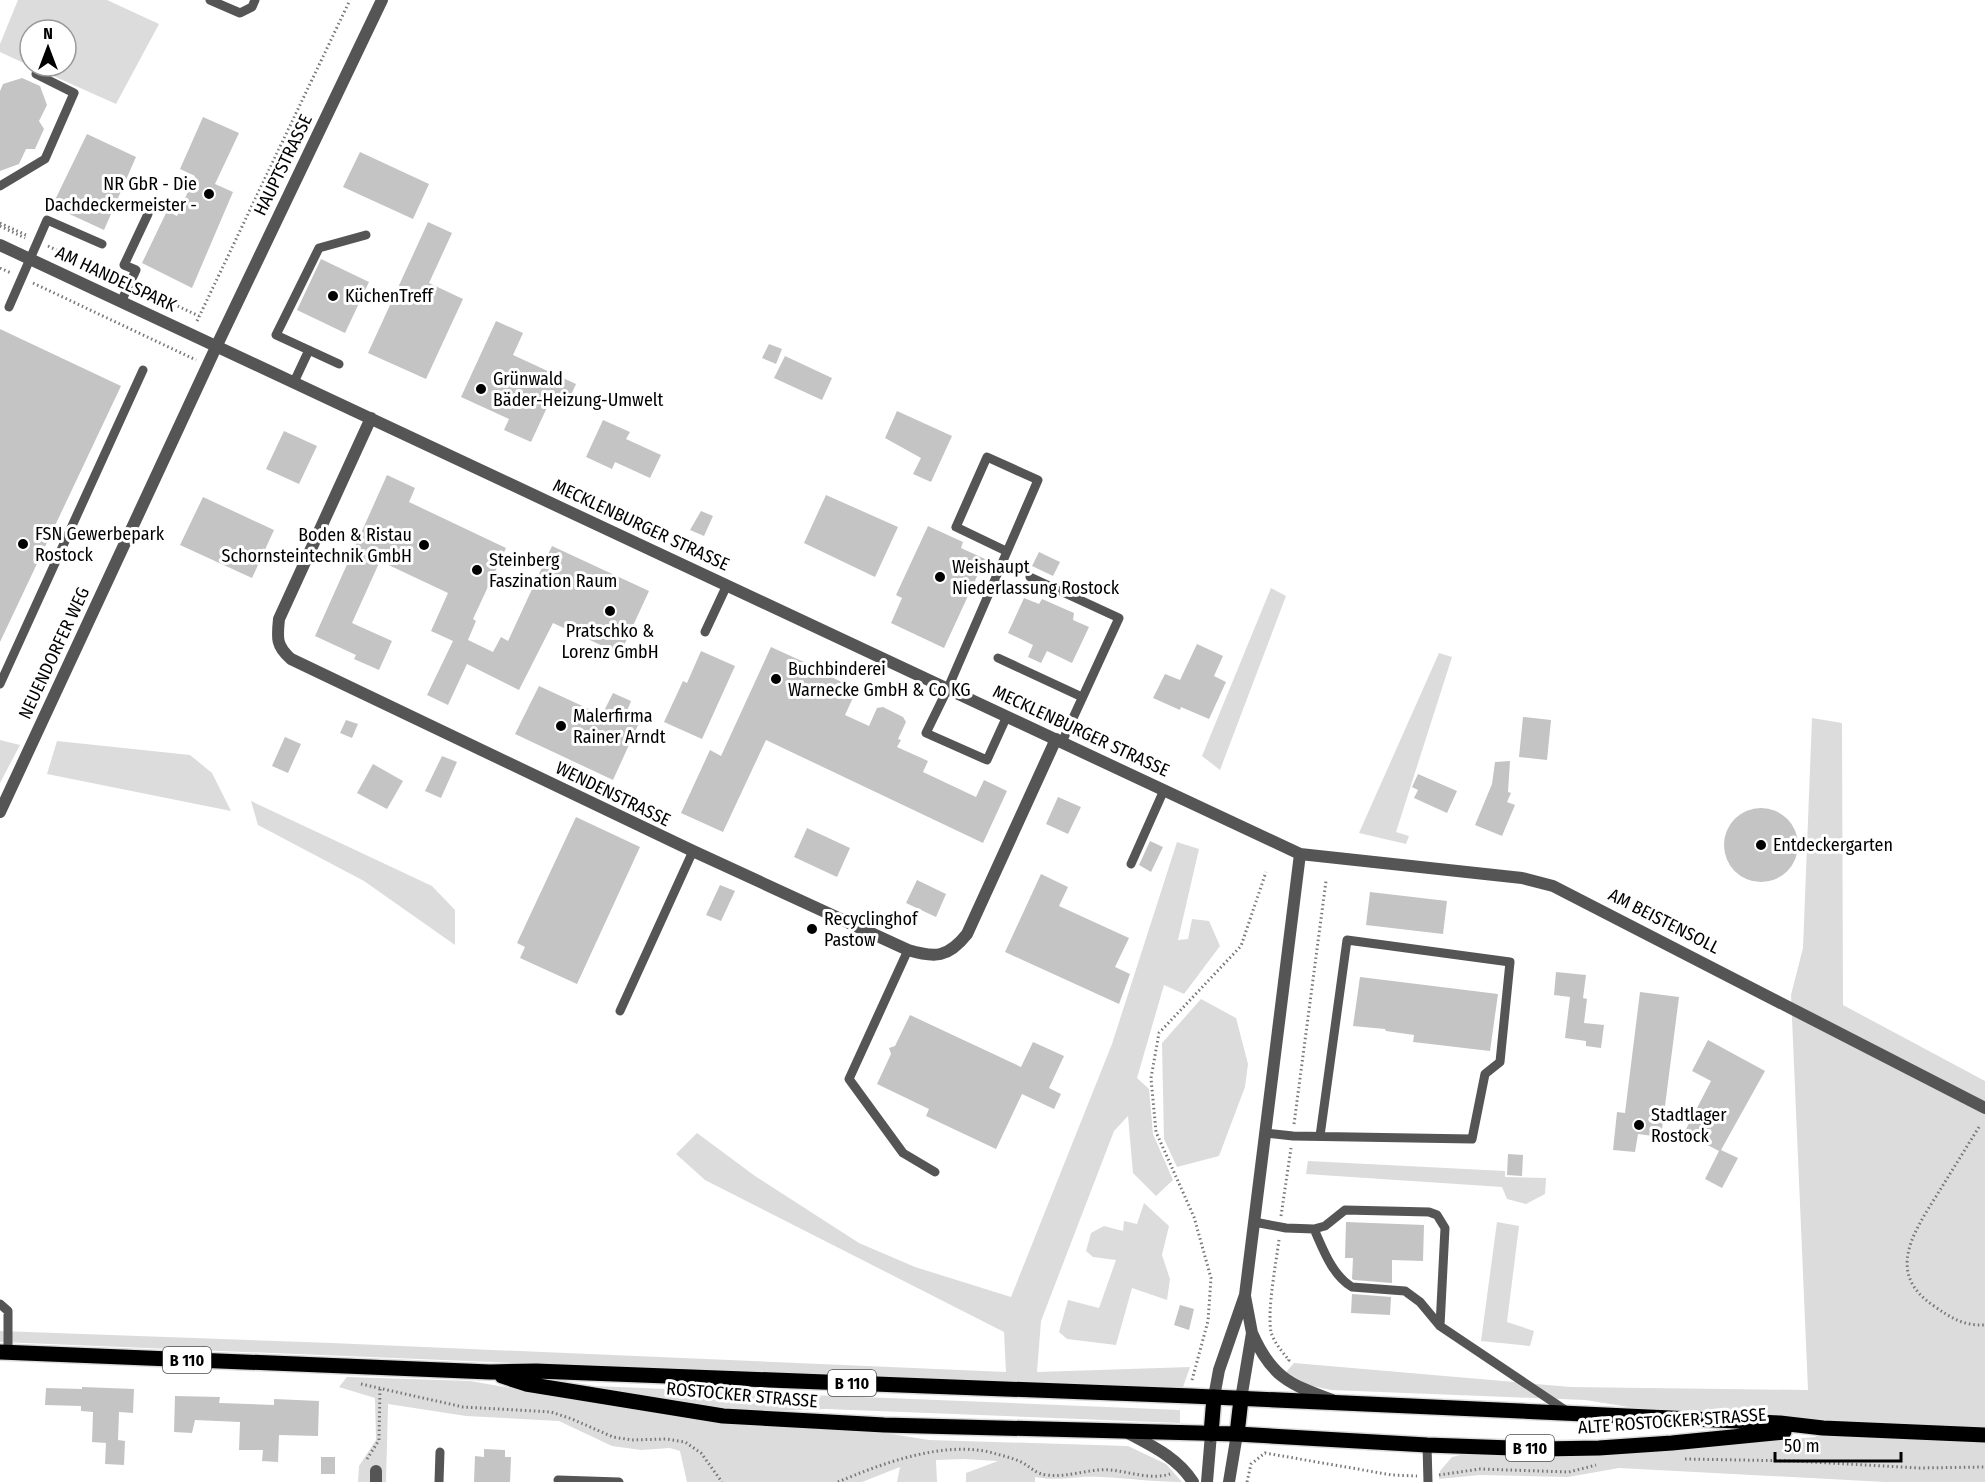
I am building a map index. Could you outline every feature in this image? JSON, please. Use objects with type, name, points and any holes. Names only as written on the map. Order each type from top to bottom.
[{"type":"main road","name":"ROSTOCKER STRASSE","points":[[4,1352],[1241,1399]]},
{"type":"main road","name":"ROSTOCKER STRASSE","points":[[490,1372],[526,1384],[723,1416],[884,1425],[1237,1434]]},
{"type":"main road","points":[[1211,1434],[1214,1398]]},
{"type":"main road","points":[[1237,1434],[1241,1399]]},
{"type":"main road","name":"ALTE ROSTOCKER STRASSE","points":[[1241,1399],[1780,1423],[1823,1428],[1985,1435]]},
{"type":"main road","name":"ALTE ROSTOCKER STRASSE","points":[[1237,1434],[1542,1449],[1599,1448],[1823,1428]]},
{"type":"street","name":"HAUPTSTRASSE","points":[[217,345],[382,0]]},
{"type":"street","name":"AM HANDELSPARK","points":[[0,244],[217,345]]},
{"type":"street","name":"MECKLENBURGER STRASSE","points":[[217,345],[1300,854]]},
{"type":"street","name":"NEUENDORFER WEG","points":[[0,812],[217,345]]},
{"type":"street","name":"WENDENSTRASSE","points":[[371,417],[279,619],[278,635],[281,651],[291,660],[693,851],[908,950],[928,956],[943,954],[957,948],[967,934],[1059,741]]},
{"type":"street","name":"AM BEISTENSOLL","points":[[1300,854],[1522,878],[1553,886],[1985,1108]]},
{"type":"street","points":[[1214,1398],[1219,1370],[1245,1295],[1300,854]]},
{"type":"street","points":[[1245,1295],[1252,1333],[1260,1352],[1269,1364],[1286,1381],[1344,1404]]},
{"type":"street","points":[[1241,1399],[1252,1333]]},
{"type":"street","points":[[1125,1432],[1171,1456],[1193,1482]]},
{"type":"street","points":[[1207,1482],[1211,1434]]},
{"type":"street","points":[[1229,1482],[1237,1434]]},
{"type":"lane","points":[[210,0],[240,13],[252,7],[255,0]]},
{"type":"lane","points":[[0,186],[45,159],[74,93],[44,78]]},
{"type":"lane","points":[[121,302],[136,270],[124,265],[148,214]]},
{"type":"lane","points":[[9,307],[31,259],[36,240],[47,220],[102,244]]},
{"type":"lane","points":[[339,363],[276,334],[320,248],[366,235]]},
{"type":"lane","points":[[294,381],[309,350]]},
{"type":"lane","points":[[0,684],[143,370]]},
{"type":"lane","points":[[1006,551],[956,527],[987,458],[1038,480],[948,688],[926,733],[987,760],[1007,716]]},
{"type":"lane","points":[[1030,577],[1119,618],[1059,741]]},
{"type":"lane","points":[[705,632],[727,585]]},
{"type":"lane","points":[[998,658],[1082,697]]},
{"type":"lane","points":[[1131,864],[1164,790]]},
{"type":"lane","points":[[620,1011],[693,851]]},
{"type":"lane","points":[[1265,1133],[1320,1136],[1472,1140],[1485,1074],[1500,1062],[1510,962],[1347,940],[1320,1136]]},
{"type":"lane","points":[[908,950],[849,1079],[903,1153],[935,1172]]},
{"type":"lane","points":[[1254,1222],[1286,1228],[1314,1229],[1325,1226],[1345,1210],[1429,1212],[1437,1215],[1445,1228],[1440,1326]]},
{"type":"lane","points":[[1314,1229],[1332,1266],[1347,1284],[1352,1287],[1405,1291],[1420,1302],[1440,1326],[1573,1415]]},
{"type":"lane","points":[[0,1304],[8,1311],[4,1352]]},
{"type":"lane","points":[[1427,1445],[1428,1479]]},
{"type":"lane","points":[[439,1482],[440,1452]]},
{"type":"lane","points":[[558,1480],[619,1482]]},
{"type":"path","points":[[0,268],[183,353],[350,0]]},
{"type":"path","points":[[0,224],[199,316]]},
{"type":"path","points":[[1192,1378],[1208,1321],[1211,1278],[1194,1217],[1156,1132],[1151,1078],[1159,1033],[1241,946],[1266,872]]},
{"type":"path","points":[[1979,1126],[1911,1236],[1907,1260],[1910,1282],[1924,1300],[1954,1320],[1971,1325],[1985,1325]]},
{"type":"path","points":[[365,1462],[379,1440],[380,1389],[463,1407],[551,1412],[613,1437],[685,1442],[701,1453],[722,1482]]},
{"type":"path","points":[[1265,1436],[1265,1453]]},
{"type":"path","points":[[838,1482],[869,1468],[928,1452],[979,1449],[1024,1464],[1036,1473],[1056,1476],[1089,1470],[1109,1470],[1161,1477],[1173,1473],[1181,1466]]},
{"type":"path","points":[[1247,1482],[1251,1464],[1265,1453],[1428,1479],[1480,1469],[1569,1472],[1599,1464]]},
{"type":"path","points":[[1677,1459],[1793,1461],[1919,1468],[1985,1467]]},
{"type":"path","points":[[1044,1482],[1045,1475]]},
{"type":"shaded area","points":[[18,0],[107,0],[159,24],[116,104],[58,78],[78,78],[78,18],[18,18],[18,60],[0,52],[0,44]]},
{"type":"shaded area","points":[[1271,588],[1286,596],[1220,770],[1202,756]]},
{"type":"shaded area","points":[[1439,653],[1452,657],[1396,832],[1409,836],[1406,844],[1359,833]]},
{"type":"shaded area","points":[[1812,718],[1842,723],[1843,1005],[1985,1081],[1985,1482],[1885,1482],[1619,1468],[1568,1477],[1480,1475],[1439,1479],[1440,1471],[1452,1457],[1469,1453],[1533,1457],[1600,1456],[1816,1437],[1815,1419],[1654,1411],[1585,1400],[1331,1390],[1308,1385],[1286,1372],[1294,1363],[1571,1387],[1808,1390],[1791,995],[1803,948]]},
{"type":"shaded area","points":[[0,740],[20,745],[0,783]]},
{"type":"shaded area","points":[[57,741],[190,755],[212,773],[231,811],[47,774]]},
{"type":"shaded area","points":[[251,801],[432,886],[455,910],[455,945],[364,881],[258,825]]},
{"type":"shaded area","points":[[1177,842],[1199,849],[1178,940],[1188,939],[1192,919],[1209,921],[1220,946],[1184,994],[1164,985],[1137,1078],[1149,1089],[1153,1134],[1173,1180],[1156,1196],[1133,1173],[1128,1116],[1114,1131],[1041,1321],[1037,1372],[1190,1367],[1182,1390],[0,1342],[0,1331],[1006,1372],[1004,1332],[705,1180],[676,1154],[697,1133],[755,1176],[859,1243],[915,1267],[1011,1297],[1112,1044]]},
{"type":"shaded area","points":[[1201,999],[1236,1018],[1248,1064],[1245,1087],[1219,1156],[1177,1167],[1164,1139],[1162,1043]]},
{"type":"shaded area","points":[[1308,1161],[1505,1171],[1505,1177],[1546,1178],[1545,1194],[1526,1204],[1507,1199],[1502,1187],[1306,1174]]},
{"type":"shaded area","points":[[1144,1203],[1169,1226],[1162,1255],[1170,1279],[1167,1300],[1132,1288],[1116,1345],[1067,1339],[1059,1332],[1068,1300],[1099,1308],[1116,1260],[1093,1257],[1086,1251],[1091,1233],[1104,1226],[1123,1231],[1124,1221],[1137,1224]]},
{"type":"shaded area","points":[[1497,1222],[1519,1226],[1507,1322],[1534,1331],[1530,1346],[1481,1341]]},
{"type":"shaded area","points":[[347,1377],[470,1381],[668,1416],[735,1424],[866,1430],[929,1440],[1128,1446],[1166,1464],[1182,1482],[1092,1477],[1053,1479],[1035,1477],[1035,1482],[966,1482],[966,1473],[998,1461],[964,1459],[936,1460],[937,1482],[897,1482],[900,1467],[862,1482],[687,1482],[680,1451],[670,1448],[641,1450],[612,1446],[559,1421],[466,1416],[388,1404],[386,1482],[358,1482],[359,1466],[376,1440],[375,1398],[339,1387]]},
{"type":"shaded area","points":[[594,1386],[1180,1410],[1180,1423],[826,1409],[748,1412],[706,1409],[593,1390]]},
{"type":"building","points":[[22,78],[40,86],[47,105],[39,121],[44,129],[35,149],[26,149],[19,164],[0,171],[0,91],[3,84]]},
{"type":"building","points":[[203,117],[239,133],[215,184],[233,192],[192,288],[142,263],[167,211],[177,216],[195,176],[180,169]]},
{"type":"building","points":[[87,134],[136,157],[104,230],[52,206]]},
{"type":"building","points":[[360,152],[429,184],[413,219],[343,187]]},
{"type":"building","points":[[428,222],[452,233],[429,283],[463,299],[426,379],[368,353]]},
{"type":"building","name":"KüchenTreff","points":[[321,259],[369,282],[345,333],[297,310]]},
{"type":"building","points":[[496,321],[523,333],[513,355],[576,384],[565,408],[550,401],[531,442],[504,430],[509,419],[461,397]]},
{"type":"building","points":[[0,329],[121,386],[0,642]]},
{"type":"building","points":[[769,344],[782,349],[776,364],[762,358]]},
{"type":"building","points":[[785,356],[832,378],[822,400],[774,378]]},
{"type":"building","points":[[897,411],[952,436],[931,482],[913,474],[921,458],[885,438]]},
{"type":"building","points":[[603,420],[630,432],[626,439],[661,455],[650,478],[615,462],[612,469],[586,457]]},
{"type":"building","points":[[284,431],[317,446],[299,484],[266,469]]},
{"type":"building","points":[[387,475],[415,488],[409,502],[506,548],[473,619],[476,621],[468,640],[493,652],[501,637],[508,641],[552,546],[649,591],[620,654],[553,623],[519,690],[467,664],[448,705],[427,695],[453,641],[431,631],[448,593],[380,561],[352,623],[392,641],[379,670],[354,659],[356,655],[315,636]]},
{"type":"building","points":[[826,495],[898,527],[875,577],[804,543]]},
{"type":"building","points":[[203,497],[274,530],[252,578],[180,545]]},
{"type":"building","points":[[701,511],[713,516],[704,536],[690,530]]},
{"type":"building","name":"Weishaupt Niederlassung Rostock","points":[[928,526],[963,542],[961,548],[985,559],[944,648],[891,623],[902,598],[896,595]]},
{"type":"building","points":[[1039,552],[1060,562],[1053,576],[1032,566]]},
{"type":"building","points":[[1024,598],[1039,604],[1042,599],[1074,613],[1073,620],[1089,627],[1072,663],[1047,651],[1041,663],[1028,657],[1033,645],[1008,633]]},
{"type":"building","points":[[1197,644],[1223,656],[1214,676],[1226,682],[1209,719],[1153,698],[1165,674],[1180,680]]},
{"type":"building","points":[[771,647],[857,689],[845,715],[869,726],[877,708],[883,707],[903,717],[906,722],[897,747],[928,761],[923,772],[976,797],[984,780],[1007,791],[983,843],[766,740],[723,832],[681,813],[710,750],[721,756]]},
{"type":"building","points":[[701,651],[735,666],[702,739],[664,722],[683,681],[687,683]]},
{"type":"building","points":[[539,686],[602,715],[613,693],[631,701],[625,716],[639,723],[613,780],[515,734]]},
{"type":"building","points":[[1523,717],[1551,720],[1547,760],[1519,757]]},
{"type":"building","points":[[346,720],[358,724],[352,738],[340,733]]},
{"type":"building","points":[[285,737],[301,744],[288,773],[272,766]]},
{"type":"building","points":[[442,756],[457,762],[441,798],[425,791]]},
{"type":"building","points":[[1510,761],[1508,792],[1511,793],[1507,802],[1515,805],[1502,836],[1475,825],[1492,784],[1495,762]]},
{"type":"building","points":[[373,764],[403,781],[387,809],[357,793]]},
{"type":"building","points":[[1418,774],[1457,791],[1447,813],[1414,798],[1418,790],[1412,787]]},
{"type":"building","points":[[1058,797],[1081,807],[1068,834],[1046,824]]},
{"type":"building","name":"Entdeckergarten","points":[[1761,808],[1782,814],[1792,824],[1798,845],[1792,866],[1782,876],[1761,882],[1740,876],[1730,866],[1724,845],[1730,824],[1740,814]]},
{"type":"building","points":[[576,817],[640,847],[577,984],[520,958],[525,947],[517,943]]},
{"type":"building","points":[[807,828],[850,848],[837,877],[794,857]]},
{"type":"building","points":[[1150,841],[1163,847],[1151,872],[1139,865]]},
{"type":"building","points":[[1041,874],[1068,887],[1059,906],[1129,938],[1115,967],[1130,974],[1119,1004],[1005,952]]},
{"type":"building","points":[[917,880],[946,894],[936,917],[906,903]]},
{"type":"building","points":[[720,885],[735,891],[721,921],[706,915]]},
{"type":"building","points":[[1370,892],[1447,901],[1443,934],[1366,925]]},
{"type":"building","points":[[1556,972],[1586,975],[1583,998],[1587,999],[1584,1023],[1604,1025],[1601,1048],[1586,1046],[1586,1041],[1565,1038],[1570,997],[1554,995]]},
{"type":"building","points":[[1360,977],[1498,994],[1490,1051],[1413,1042],[1414,1035],[1353,1026]]},
{"type":"building","points":[[1640,992],[1679,997],[1661,1137],[1638,1134],[1635,1152],[1613,1150],[1617,1112],[1625,1113]]},
{"type":"building","points":[[910,1015],[1021,1067],[1033,1042],[1064,1056],[1049,1088],[1061,1094],[1054,1109],[1022,1094],[996,1149],[926,1116],[929,1109],[877,1084],[891,1054],[889,1048],[895,1046]]},
{"type":"building","points":[[1708,1040],[1765,1071],[1721,1150],[1738,1158],[1722,1188],[1705,1179],[1719,1151],[1684,1133],[1711,1081],[1692,1071]]},
{"type":"building","points":[[1508,1154],[1523,1155],[1522,1176],[1507,1175]]},
{"type":"building","points":[[1346,1222],[1424,1225],[1423,1261],[1392,1260],[1392,1283],[1352,1279],[1353,1258],[1345,1258]]},
{"type":"building","points":[[1352,1294],[1391,1297],[1390,1315],[1351,1313]]},
{"type":"building","points":[[1180,1305],[1194,1309],[1189,1330],[1174,1325]]},
{"type":"building","points":[[82,1387],[134,1389],[133,1413],[119,1412],[118,1440],[125,1441],[124,1465],[105,1464],[106,1443],[92,1442],[93,1412],[81,1411],[81,1406],[45,1405],[46,1388],[82,1389]]},
{"type":"building","points":[[175,1396],[220,1397],[219,1403],[274,1405],[274,1399],[319,1401],[318,1436],[279,1435],[278,1462],[262,1461],[263,1450],[239,1450],[240,1422],[195,1420],[192,1433],[174,1432]]},
{"type":"building","points":[[484,1449],[505,1450],[505,1457],[511,1457],[510,1482],[474,1482],[475,1456],[484,1457]]},
{"type":"building","points":[[321,1457],[335,1457],[335,1474],[321,1474]]},
{"type":"place","name":"NR GbR - Die Dachdeckermeister -","points":[[209,194]]},
{"type":"place","name":"KüchenTreff","points":[[333,296]]},
{"type":"place","name":"Grünwald Bäder-Heizung-Umwelt","points":[[481,389]]},
{"type":"place","name":"FSN Gewerbepark Rostock","points":[[23,544]]},
{"type":"place","name":"Boden & Ristau Schornsteintechnik GmbH","points":[[424,545]]},
{"type":"place","name":"Steinberg Faszination Raum","points":[[477,570]]},
{"type":"place","name":"Weishaupt Niederlassung Rostock","points":[[940,577]]},
{"type":"place","name":"Pratschko & Lorenz GmbH","points":[[610,611]]},
{"type":"place","name":"Buchbinderei Warnecke GmbH & Co KG","points":[[776,679]]},
{"type":"place","name":"Malerfirma Rainer Arndt","points":[[561,726]]},
{"type":"place","name":"Entdeckergarten","points":[[1761,845]]},
{"type":"place","name":"Recyclinghof Pastow","points":[[812,929]]},
{"type":"place","name":"Stadtlager Rostock","points":[[1639,1125]]}]
